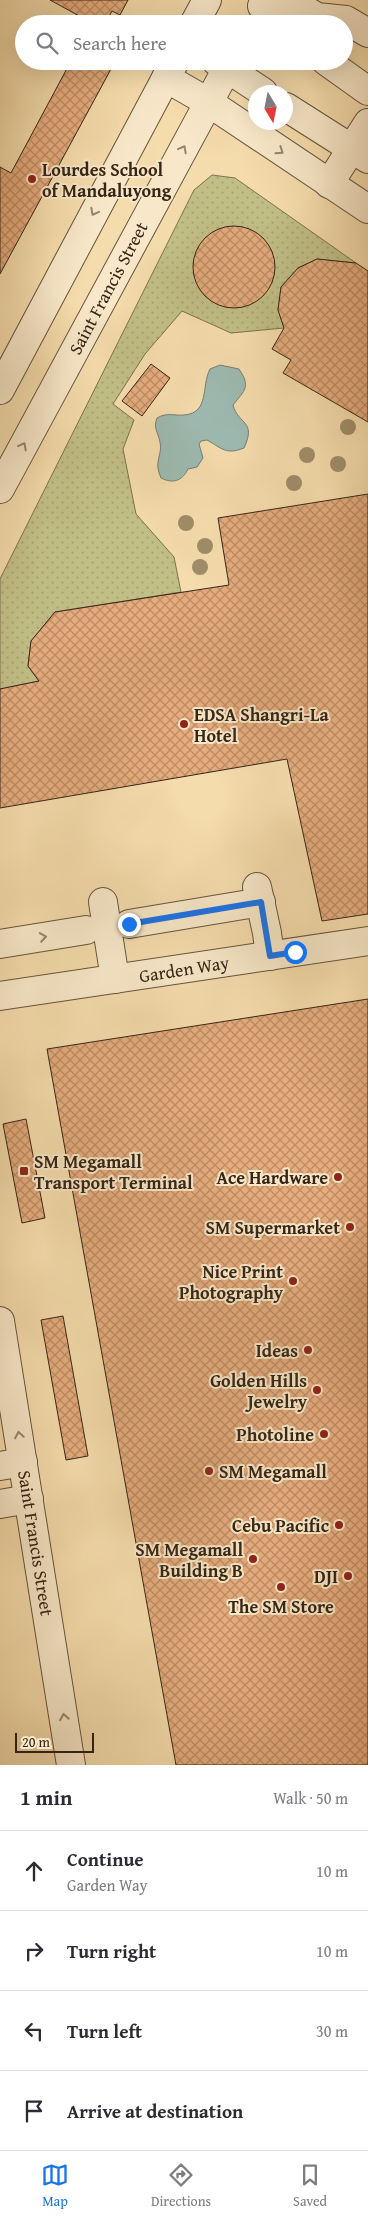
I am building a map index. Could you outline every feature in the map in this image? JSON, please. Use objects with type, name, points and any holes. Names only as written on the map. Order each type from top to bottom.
[{"type":"street","points":[[198,15],[206,0]]},
{"type":"street","points":[[288,0],[302,15]]},
{"type":"street","points":[[260,10],[281,15]]},
{"type":"street","points":[[353,24],[368,33]]},
{"type":"street","points":[[0,390],[170,70],[208,102],[368,209]]},
{"type":"street","name":"Saint Francis Street","points":[[0,489],[208,102],[222,70]]},
{"type":"street","points":[[233,70],[254,85]]},
{"type":"street","points":[[339,70],[368,91]]},
{"type":"street","points":[[293,111],[364,156]]},
{"type":"street","points":[[335,188],[364,156],[368,123]]},
{"type":"street","points":[[129,924],[259,894],[270,956]]},
{"type":"street","points":[[103,902],[115,979]]},
{"type":"street","points":[[0,944],[86,930]]},
{"type":"street","name":"Garden Way","points":[[0,996],[368,941]]},
{"type":"street","name":"Saint Francis Street","points":[[0,1321],[12,1464],[29,1499],[71,1765]]},
{"type":"street","points":[[0,1504],[29,1499]]},
{"type":"shaded area","points":[[212,175],[235,178],[356,263],[317,259],[298,268],[281,287],[278,310],[284,328],[231,333],[182,311],[145,354],[113,404],[134,420],[123,449],[136,514],[174,557],[181,592],[55,612],[31,641],[28,666],[39,681],[0,689],[0,579],[194,190]]},
{"type":"water","points":[[220,365],[239,369],[245,380],[245,388],[233,405],[235,411],[248,427],[244,448],[229,451],[207,440],[201,441],[199,444],[203,458],[197,467],[188,469],[177,480],[169,481],[161,478],[158,467],[161,447],[156,427],[157,418],[167,415],[184,415],[198,409],[203,398],[210,369]]},
{"type":"building","points":[[50,0],[128,0],[120,15],[112,11],[110,15],[78,15]]},
{"type":"building","points":[[66,70],[110,70],[0,274],[0,167],[11,173]]},
{"type":"building","points":[[234,226],[250,229],[263,238],[272,251],[275,267],[272,283],[263,296],[250,305],[234,308],[218,305],[205,296],[196,283],[193,267],[196,251],[205,238],[218,229]]},
{"type":"building","points":[[317,259],[356,263],[368,271],[368,422],[283,373],[291,360],[272,349],[284,328],[278,310],[281,287],[298,268]]},
{"type":"building","points":[[151,364],[170,378],[142,416],[122,401]]},
{"type":"building","name":"EDSA Shangri-La Hotel","points":[[368,494],[368,914],[322,921],[287,759],[0,808],[0,689],[39,681],[28,666],[31,641],[55,612],[229,585],[218,518]]},
{"type":"building","name":"SM Megamall","points":[[368,999],[368,1765],[176,1765],[47,1049]]},
{"type":"building","name":"SM Megamall Transport Terminal","points":[[26,1119],[45,1218],[22,1223],[3,1124]]},
{"type":"building","points":[[63,1316],[88,1456],[66,1460],[41,1320]]},
{"type":"place","name":"Lourdes School of Mandaluyong","points":[[32,179]]},
{"type":"place","name":"EDSA Shangri-La Hotel","points":[[184,724]]},
{"type":"place","name":"SM Megamall Transport Terminal","points":[[24,1171]]},
{"type":"place","name":"Ace Hardware","points":[[338,1177]]},
{"type":"place","name":"SM Supermarket","points":[[350,1227]]},
{"type":"place","name":"Nice Print Photography","points":[[293,1281]]},
{"type":"place","name":"Ideas","points":[[308,1350]]},
{"type":"place","name":"Golden Hills Jewelry","points":[[317,1390]]},
{"type":"place","name":"Photoline","points":[[324,1434]]},
{"type":"place","name":"SM Megamall","points":[[209,1471]]},
{"type":"place","name":"Cebu Pacific","points":[[339,1525]]},
{"type":"place","name":"SM Megamall Building B","points":[[253,1559]]},
{"type":"place","name":"DJI","points":[[348,1576]]},
{"type":"place","name":"The SM Store","points":[[281,1587]]},
{"type":"route","points":[[129,924],[261,902],[270,956],[295,952]]}]
